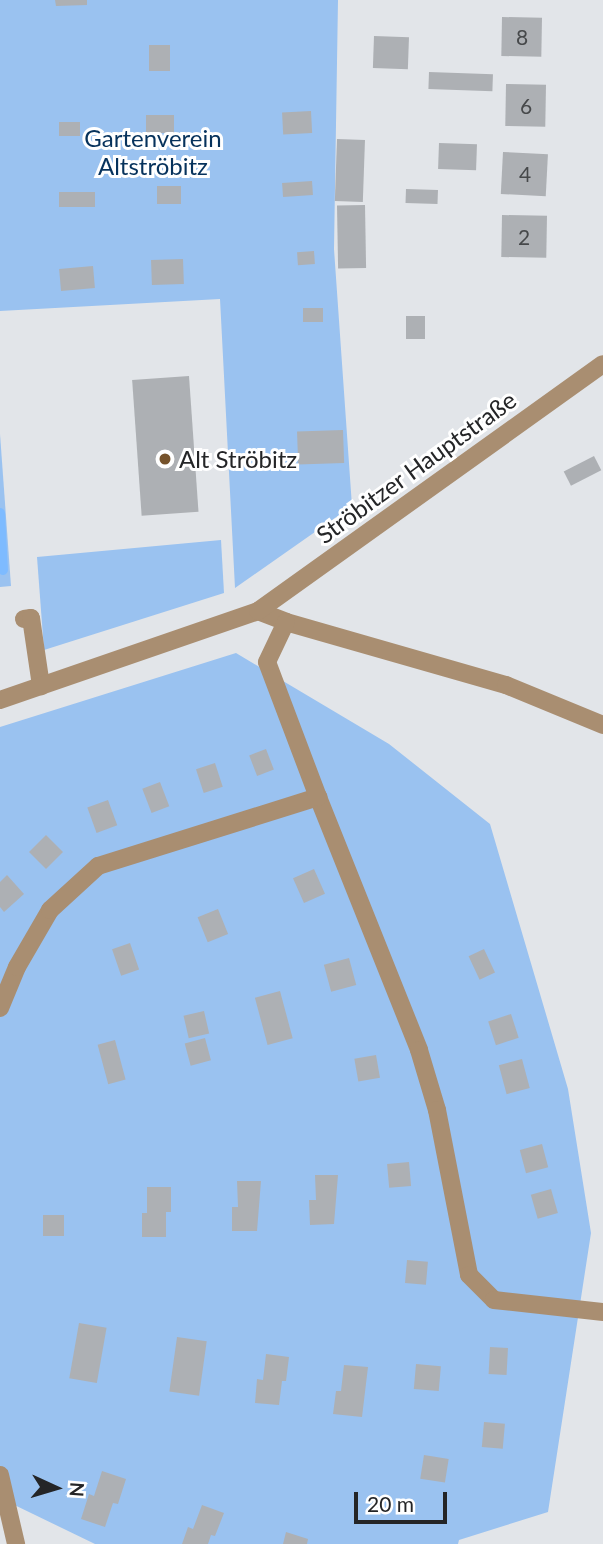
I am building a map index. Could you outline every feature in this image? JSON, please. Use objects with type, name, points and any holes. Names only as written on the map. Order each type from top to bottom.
[{"type":"street","name":"Ströbitzer Hauptstraße","points":[[0,700],[258,611],[603,364]]},
{"type":"street","points":[[258,611],[286,622],[506,685],[603,725]]},
{"type":"street","points":[[24,619],[31,618],[41,686]]},
{"type":"street","points":[[286,622],[267,662],[419,1050],[437,1110],[469,1275],[494,1300],[603,1312]]},
{"type":"street","points":[[0,1008],[16,967],[50,910],[98,866],[318,797]]},
{"type":"street","points":[[0,1475],[16,1544]]},
{"type":"green space","name":"Gartenverein Altströbitz","points":[[0,0],[338,0],[334,249],[352,506],[235,588],[220,299],[0,311]]},
{"type":"green space","points":[[0,434],[11,586],[0,587]]},
{"type":"green space","points":[[221,540],[224,593],[44,650],[37,557]]},
{"type":"green space","points":[[236,653],[389,744],[490,824],[568,1089],[591,1233],[548,1512],[459,1540],[458,1544],[95,1544],[0,1498],[0,727]]},
{"type":"building","points":[[55,0],[87,0],[87,5],[56,6]]},
{"type":"building","points":[[502,17],[542,18],[541,57],[501,56]]},
{"type":"building","points":[[374,36],[409,37],[408,69],[373,68]]},
{"type":"building","points":[[149,45],[170,45],[170,71],[149,71]]},
{"type":"building","points":[[429,72],[493,74],[492,91],[428,89]]},
{"type":"building","points":[[506,84],[546,85],[545,127],[505,126]]},
{"type":"building","points":[[311,111],[312,133],[283,134],[282,113]]},
{"type":"building","points":[[146,115],[174,115],[174,133],[146,133]]},
{"type":"building","points":[[59,122],[80,122],[80,136],[59,136]]},
{"type":"building","points":[[337,139],[365,140],[363,202],[335,201]]},
{"type":"building","points":[[439,143],[477,144],[476,170],[438,169]]},
{"type":"building","points":[[503,152],[548,154],[546,196],[501,194]]},
{"type":"building","points":[[312,181],[313,195],[283,197],[282,183]]},
{"type":"building","points":[[157,186],[181,186],[181,204],[157,204]]},
{"type":"building","points":[[406,189],[438,190],[437,204],[406,203]]},
{"type":"building","points":[[59,192],[95,192],[95,207],[59,207]]},
{"type":"building","points":[[337,205],[365,205],[366,268],[338,268]]},
{"type":"building","points":[[502,215],[547,216],[546,258],[501,257]]},
{"type":"building","points":[[314,251],[315,264],[298,265],[297,252]]},
{"type":"building","points":[[183,259],[184,284],[152,285],[151,260]]},
{"type":"building","points":[[93,266],[95,288],[61,291],[59,269]]},
{"type":"building","points":[[303,308],[323,308],[323,322],[303,322]]},
{"type":"building","points":[[406,316],[425,316],[425,339],[406,339]]},
{"type":"building","name":"Alt Ströbitz","points":[[189,376],[198,512],[142,516],[132,380]]},
{"type":"building","points":[[343,430],[344,463],[298,465],[297,432]]},
{"type":"building","points":[[594,456],[601,470],[571,486],[564,471]]},
{"type":"building","points":[[266,749],[274,770],[257,776],[249,755]]},
{"type":"building","points":[[215,763],[223,787],[204,793],[196,769]]},
{"type":"building","points":[[160,782],[169,806],[152,813],[142,789]]},
{"type":"building","points":[[108,800],[117,825],[97,833],[87,808]]},
{"type":"building","points":[[46,835],[63,852],[46,869],[29,852]]},
{"type":"building","points":[[314,869],[325,894],[304,903],[293,878]]},
{"type":"building","points":[[7,875],[24,894],[4,912],[0,907],[0,882]]},
{"type":"building","points":[[218,909],[228,934],[208,942],[198,917]]},
{"type":"building","points":[[130,943],[139,969],[121,976],[112,949]]},
{"type":"building","points":[[484,949],[495,973],[480,980],[469,956]]},
{"type":"building","points":[[349,958],[356,985],[331,992],[324,965]]},
{"type":"building","points":[[280,991],[293,1038],[268,1045],[255,998]]},
{"type":"building","points":[[204,1011],[209,1033],[189,1038],[184,1016]]},
{"type":"building","points":[[511,1014],[519,1038],[496,1045],[488,1021]]},
{"type":"building","points":[[205,1038],[211,1060],[191,1066],[185,1043]]},
{"type":"building","points":[[115,1040],[126,1080],[108,1084],[98,1045]]},
{"type":"building","points":[[376,1055],[380,1078],[358,1081],[354,1059]]},
{"type":"building","points":[[522,1059],[530,1088],[507,1094],[499,1065]]},
{"type":"building","points":[[542,1144],[548,1167],[526,1173],[520,1150]]},
{"type":"building","points":[[409,1162],[411,1186],[389,1188],[387,1164]]},
{"type":"building","points":[[315,1175],[338,1175],[334,1224],[310,1225],[309,1200],[316,1200]]},
{"type":"building","points":[[237,1181],[261,1181],[257,1231],[232,1231],[232,1207],[238,1207]]},
{"type":"building","points":[[147,1187],[171,1187],[171,1212],[166,1212],[166,1237],[142,1237],[142,1213],[147,1213]]},
{"type":"building","points":[[551,1189],[558,1213],[538,1219],[531,1195]]},
{"type":"building","points":[[43,1215],[64,1215],[64,1236],[43,1236]]},
{"type":"building","points":[[407,1260],[428,1262],[426,1285],[405,1283]]},
{"type":"building","points":[[79,1323],[107,1328],[97,1383],[69,1378]]},
{"type":"building","points":[[177,1337],[207,1341],[199,1396],[169,1391]]},
{"type":"building","points":[[490,1347],[508,1348],[507,1375],[489,1374]]},
{"type":"building","points":[[266,1354],[289,1357],[279,1405],[255,1403],[257,1379],[263,1380]]},
{"type":"building","points":[[416,1364],[441,1366],[439,1391],[414,1389]]},
{"type":"building","points":[[344,1365],[368,1367],[362,1417],[333,1414],[336,1391],[341,1391]]},
{"type":"building","points":[[484,1422],[505,1424],[503,1449],[482,1447]]},
{"type":"building","points":[[424,1455],[449,1459],[445,1483],[420,1479]]},
{"type":"building","points":[[102,1471],[126,1479],[118,1504],[113,1503],[105,1527],[81,1519],[89,1494],[94,1496]]},
{"type":"building","points":[[202,1505],[224,1513],[215,1536],[211,1535],[208,1544],[182,1544],[188,1527],[193,1529]]},
{"type":"building","points":[[286,1532],[308,1539],[307,1544],[283,1544]]},
{"type":"waterway","points":[[0,513],[3,570]]},
{"type":"place","name":"Alt Ströbitz","points":[[165,459]]}]
